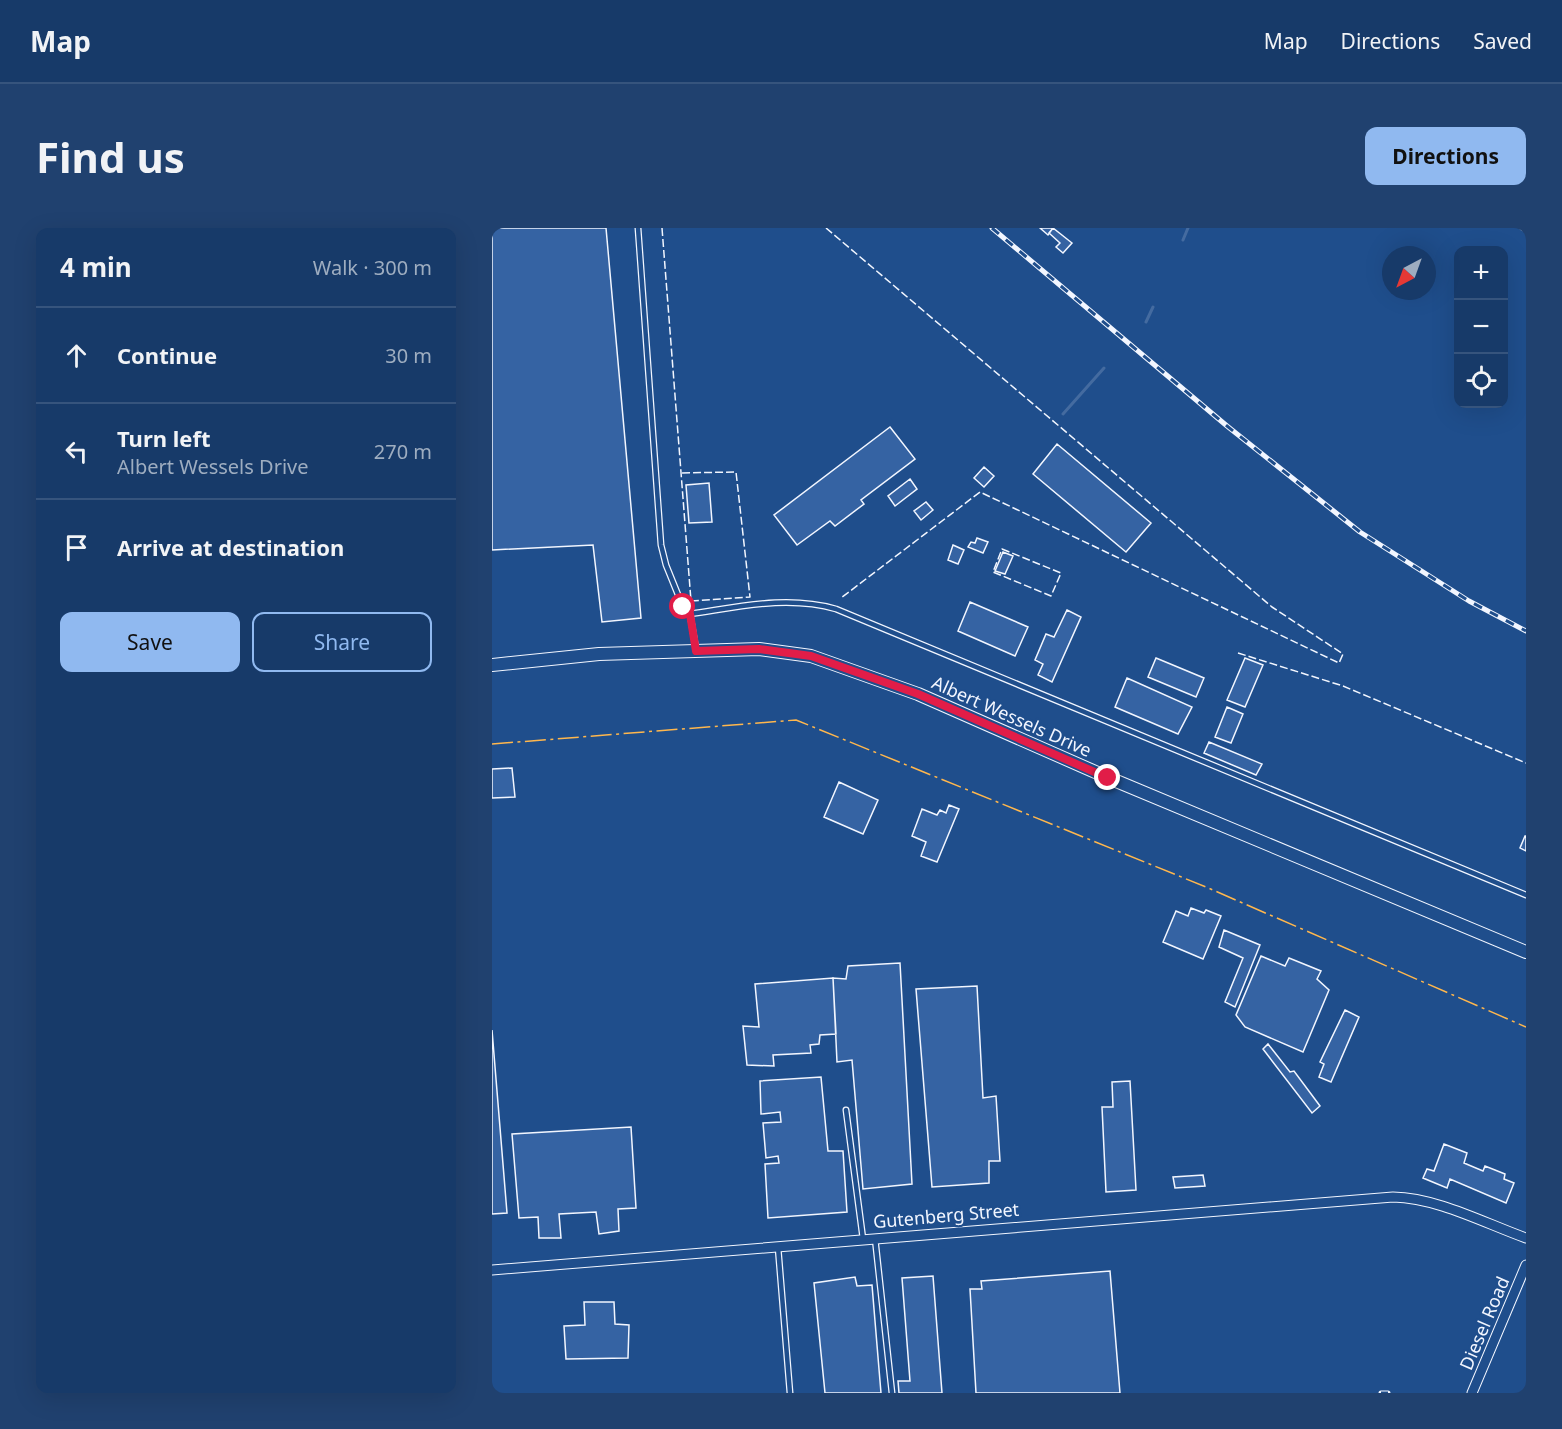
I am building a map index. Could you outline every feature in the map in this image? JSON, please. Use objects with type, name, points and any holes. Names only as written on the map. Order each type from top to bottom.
[{"type":"street","name":"Albert Wessels Drive","points":[[492,665],[599,654],[759,649],[785,651],[850,668],[948,707],[1108,778],[1526,952]]},
{"type":"street","name":"Gutenberg Street","points":[[492,1269],[1404,1197],[1438,1205],[1526,1238]]},
{"type":"street","name":"Diesel Road","points":[[1472,1393],[1526,1265]]},
{"type":"lane","points":[[638,228],[661,545],[674,586],[683,607],[690,614],[696,651]]},
{"type":"lane","points":[[690,614],[777,601],[814,603],[836,609],[1526,895]]},
{"type":"lane","points":[[846,1110],[863,1239]]},
{"type":"lane","points":[[875,1238],[892,1393]]},
{"type":"lane","points":[[778,1247],[790,1393]]},
{"type":"building","points":[[492,228],[606,228],[641,618],[602,622],[593,545],[492,550]]},
{"type":"building","points":[[1040,228],[1053,228],[1048,235]]},
{"type":"building","points":[[1053,228],[1072,243],[1063,253],[1056,247],[1060,243],[1049,233]]},
{"type":"building","points":[[890,427],[915,459],[861,500],[864,504],[835,526],[830,521],[797,545],[774,515]]},
{"type":"building","points":[[1057,444],[1151,523],[1126,552],[1033,474]]},
{"type":"building","points":[[984,467],[994,476],[984,487],[974,478]]},
{"type":"building","points":[[910,479],[917,489],[895,506],[888,496]]},
{"type":"building","points":[[709,483],[712,522],[689,523],[686,485]]},
{"type":"building","points":[[926,502],[933,510],[921,520],[914,511]]},
{"type":"building","points":[[977,538],[988,542],[983,553],[968,547],[971,542],[975,543]]},
{"type":"building","points":[[953,545],[964,550],[958,564],[948,560]]},
{"type":"building","points":[[1003,552],[1013,556],[1005,574],[995,571]]},
{"type":"building","points":[[970,602],[1028,627],[1015,656],[958,631]]},
{"type":"building","points":[[1067,610],[1081,617],[1052,682],[1038,675],[1043,664],[1035,660],[1046,634],[1054,637]]},
{"type":"building","points":[[1156,658],[1204,678],[1196,697],[1148,677]]},
{"type":"building","points":[[1245,658],[1263,665],[1245,707],[1227,700]]},
{"type":"building","points":[[1127,678],[1192,707],[1178,734],[1115,707]]},
{"type":"building","points":[[1227,707],[1243,714],[1231,743],[1215,737]]},
{"type":"building","points":[[1209,742],[1262,764],[1256,775],[1204,753]]},
{"type":"building","points":[[512,768],[515,797],[492,798],[492,769]]},
{"type":"building","points":[[839,782],[878,800],[863,834],[824,817]]},
{"type":"building","points":[[949,805],[959,809],[937,862],[921,856],[926,842],[912,836],[922,809],[937,815],[940,810],[946,813]]},
{"type":"building","points":[[1526,836],[1526,851],[1520,848]]},
{"type":"building","points":[[1191,908],[1204,913],[1206,910],[1221,916],[1203,959],[1163,942],[1176,911],[1188,916]]},
{"type":"building","points":[[1224,930],[1260,945],[1235,1007],[1225,1002],[1243,958],[1219,947]]},
{"type":"building","points":[[1261,956],[1285,966],[1289,958],[1321,971],[1317,979],[1329,990],[1303,1052],[1245,1027],[1236,1015]]},
{"type":"building","points":[[900,963],[912,1184],[863,1189],[852,1060],[837,1062],[833,978],[846,979],[848,966]]},
{"type":"building","points":[[833,978],[836,1034],[820,1035],[819,1044],[810,1045],[811,1053],[773,1055],[774,1066],[747,1065],[743,1026],[759,1027],[755,984]]},
{"type":"building","points":[[977,986],[983,1098],[996,1096],[1000,1161],[989,1161],[989,1183],[932,1187],[916,989]]},
{"type":"building","points":[[1345,1010],[1359,1017],[1331,1082],[1319,1077],[1324,1064],[1320,1062]]},
{"type":"building","points":[[492,1030],[507,1213],[492,1214]]},
{"type":"building","points":[[1268,1044],[1290,1072],[1294,1071],[1320,1106],[1312,1113],[1263,1049]]},
{"type":"building","points":[[821,1077],[828,1151],[843,1151],[847,1212],[768,1218],[765,1164],[779,1163],[778,1156],[766,1158],[763,1123],[781,1122],[780,1112],[761,1114],[760,1081]]},
{"type":"building","points":[[1130,1081],[1136,1190],[1106,1192],[1102,1107],[1113,1107],[1112,1082]]},
{"type":"building","points":[[631,1127],[636,1208],[618,1209],[619,1231],[599,1234],[596,1212],[559,1214],[561,1238],[539,1238],[538,1217],[519,1218],[512,1134]]},
{"type":"building","points":[[1444,1144],[1467,1153],[1464,1163],[1483,1171],[1485,1166],[1505,1174],[1504,1179],[1514,1183],[1506,1203],[1450,1179],[1447,1188],[1423,1178],[1427,1169],[1434,1171]]},
{"type":"building","points":[[1203,1175],[1205,1186],[1175,1188],[1173,1177]]},
{"type":"building","points":[[1110,1271],[1120,1393],[976,1393],[970,1289],[982,1289],[981,1281]]},
{"type":"building","points":[[933,1276],[942,1393],[899,1393],[898,1381],[910,1381],[902,1278]]},
{"type":"building","points":[[855,1277],[857,1286],[872,1285],[881,1393],[825,1393],[814,1283]]},
{"type":"building","points":[[584,1302],[614,1302],[615,1324],[629,1325],[628,1358],[566,1359],[564,1326],[585,1325]]},
{"type":"waterway","points":[[1183,240],[1188,228]]},
{"type":"waterway","points":[[1146,322],[1153,307]]},
{"type":"waterway","points":[[1063,414],[1104,368]]},
{"type":"railway","points":[[992,228],[1227,426],[1360,532],[1469,601],[1526,631]]},
{"type":"railway","points":[[1522,228],[1526,230]]},
{"type":"railway","points":[[1381,1393],[1388,1393]]},
{"type":"fence","points":[[662,228],[691,601],[750,597],[736,472],[680,473]]},
{"type":"fence","points":[[826,228],[1272,607],[1343,654],[1339,663],[980,492],[841,598]]},
{"type":"fence","points":[[1002,549],[1061,573],[1051,596],[993,572],[1002,549]]},
{"type":"fence","points":[[1238,653],[1343,686],[1526,763]]},
{"type":"power","points":[[492,744],[796,720],[1206,887],[1526,1027]]},
{"type":"route","points":[[683,607],[690,614],[696,651],[759,649],[785,651],[850,668],[918,694],[1108,778]]}]
